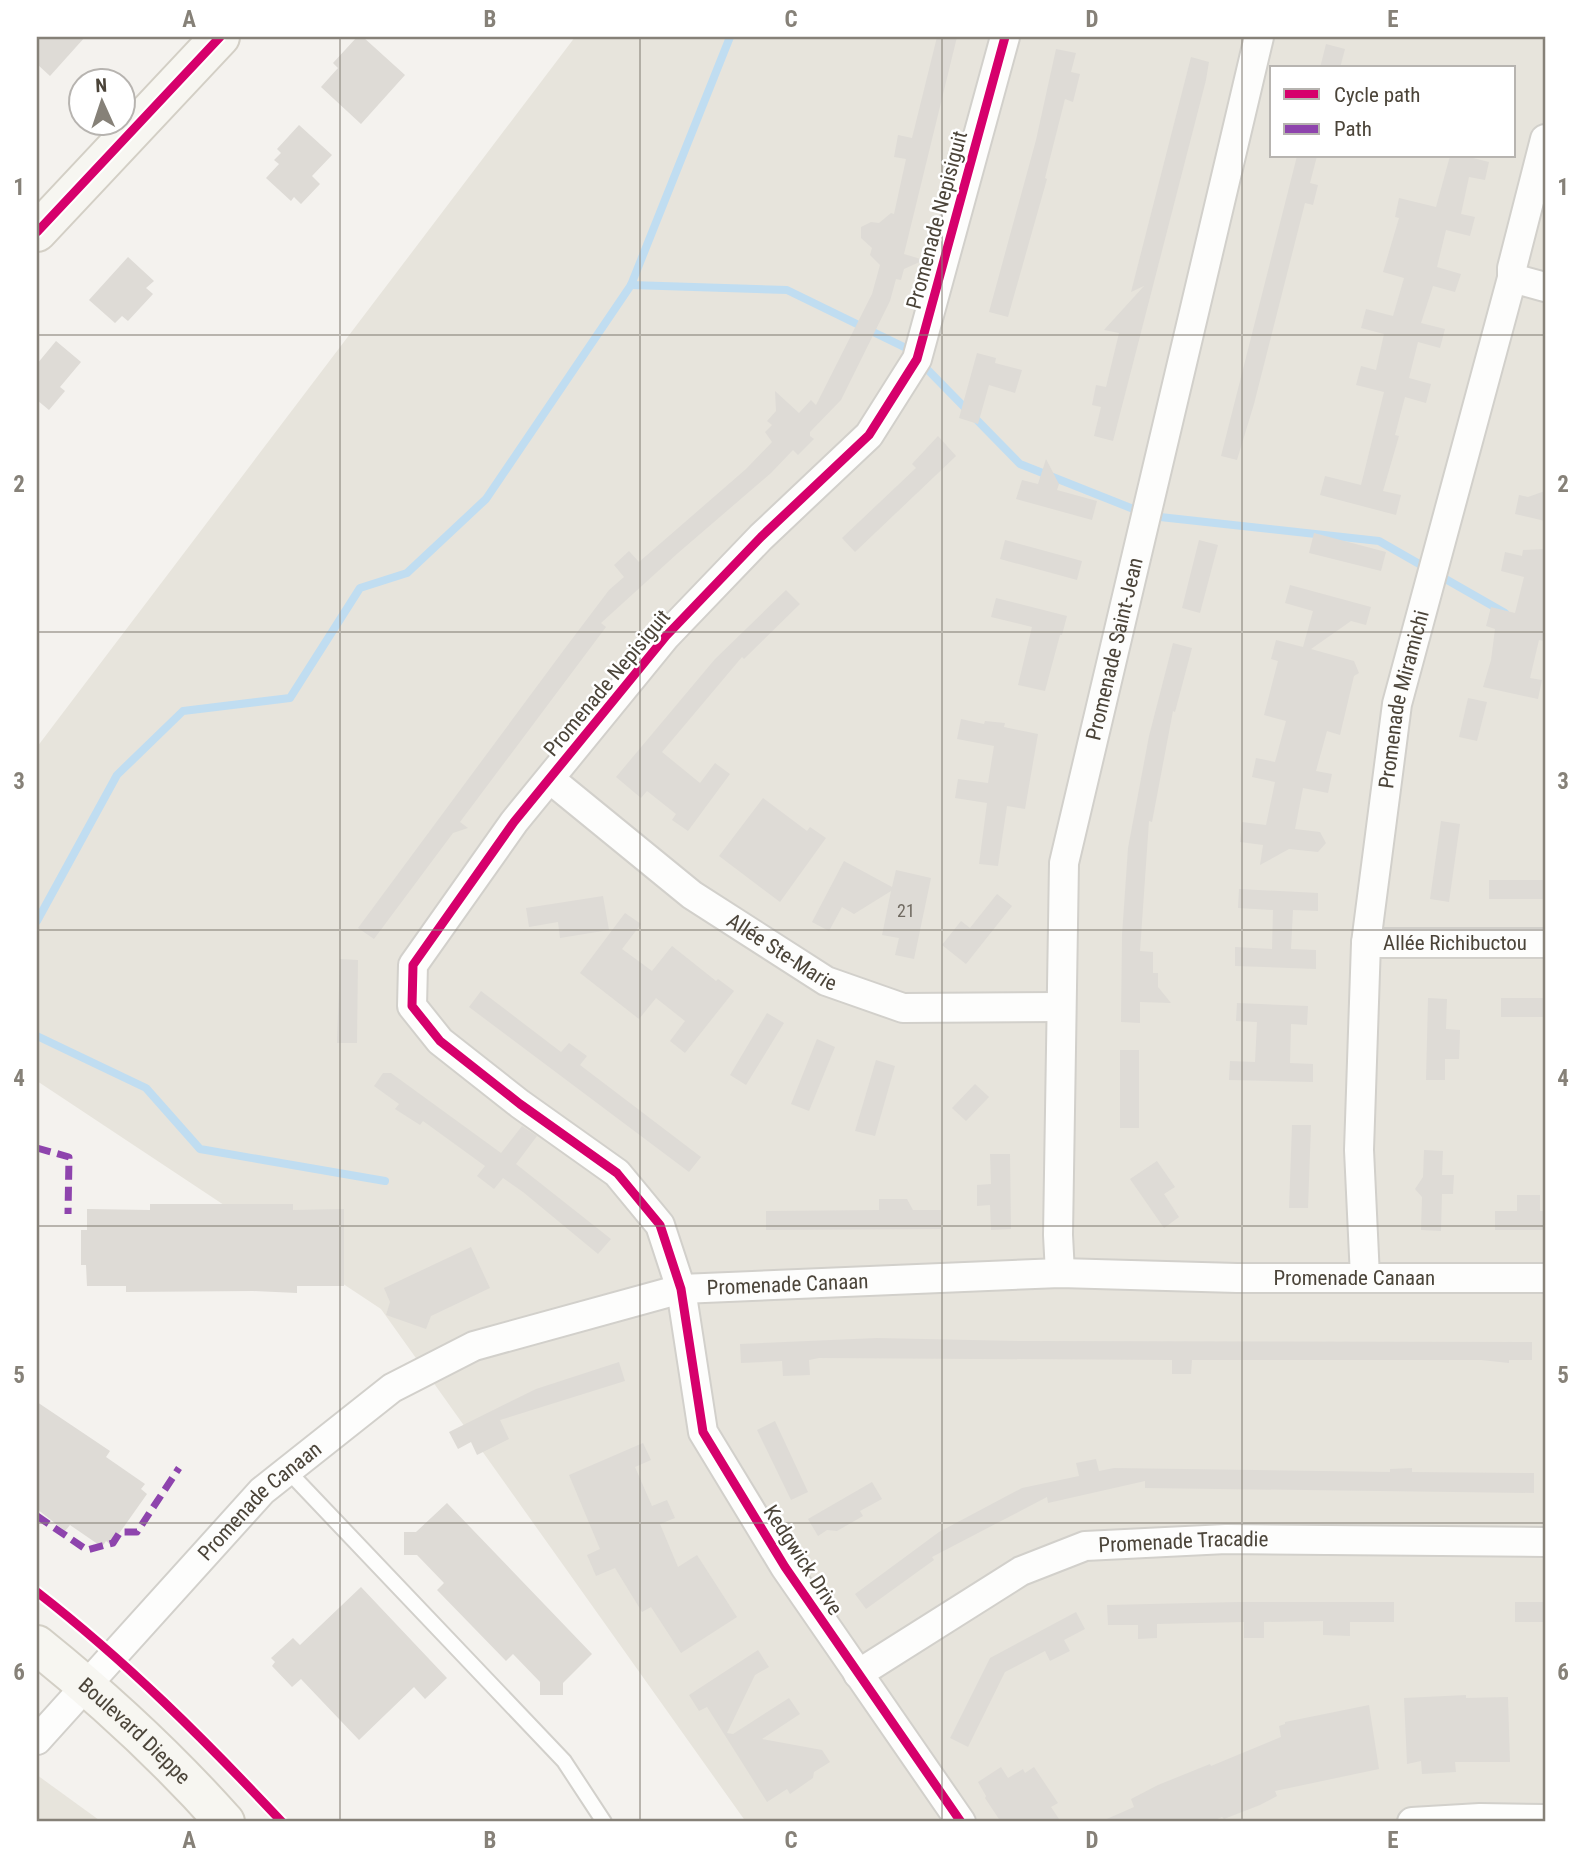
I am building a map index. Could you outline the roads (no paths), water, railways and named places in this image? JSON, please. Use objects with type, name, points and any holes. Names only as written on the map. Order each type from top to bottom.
[{"type":"street","points":[[37,232],[219,37]]},
{"type":"street","name":"Promenade Nepisiguit","points":[[681,1289],[660,1225],[617,1173],[520,1104],[440,1041],[412,1006],[413,965],[514,822],[666,636],[761,537],[869,435],[917,359],[1005,37]]},
{"type":"street","name":"Promenade Saint-Jean","points":[[1060,1273],[1058,1235],[1064,863],[1259,37]]},
{"type":"street","name":"Promenade Miramichi","points":[[1364,1277],[1359,1150],[1366,943],[1397,704],[1513,278],[1512,268],[1545,139]]},
{"type":"street","points":[[1513,278],[1545,287]]},
{"type":"street","name":"Allée Ste-Marie","points":[[550,779],[692,895],[826,981],[903,1008],[1061,1007]]},
{"type":"street","name":"Allée Richibuctou","points":[[1366,943],[1545,943]]},
{"type":"street","name":"Promenade Canaan","points":[[37,1740],[262,1491],[392,1388],[474,1346],[681,1289],[1060,1273],[1237,1278],[1545,1278]]},
{"type":"street","name":"Kedgwick Drive","points":[[681,1289],[703,1432],[785,1567],[961,1822]]},
{"type":"street","name":"Promenade Tracadie","points":[[858,1674],[1021,1571],[1085,1546],[1226,1539],[1545,1542]]},
{"type":"street","name":"Boulevard Dieppe","points":[[37,1645],[86,1685],[186,1778],[225,1822]]},
{"type":"street","points":[[1412,1822],[1480,1818],[1545,1819]]},
{"type":"lane","points":[[288,1471],[564,1761],[604,1822]]},
{"type":"waterway","points":[[37,921],[117,775],[183,711],[290,698],[360,588],[407,573],[486,499],[631,285],[730,37]]},
{"type":"waterway","points":[[631,285],[787,290],[906,348],[913,354]]},
{"type":"waterway","points":[[922,364],[1020,464],[1151,516],[1379,541],[1505,613]]},
{"type":"waterway","points":[[37,1036],[146,1088],[200,1149],[385,1181]]}]
